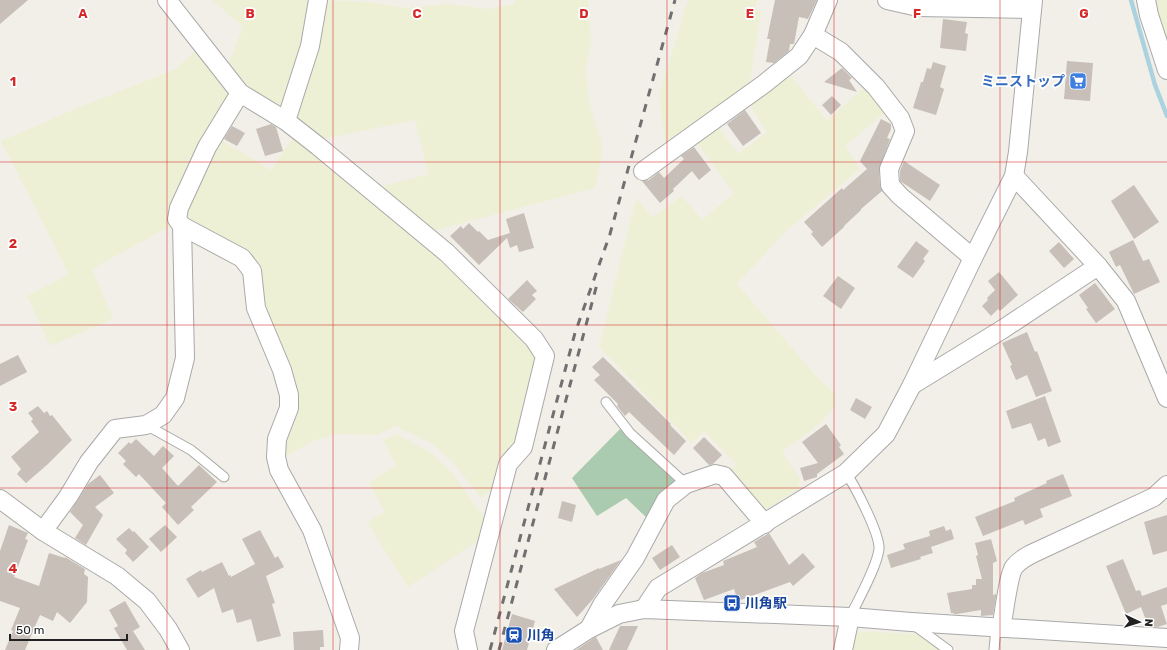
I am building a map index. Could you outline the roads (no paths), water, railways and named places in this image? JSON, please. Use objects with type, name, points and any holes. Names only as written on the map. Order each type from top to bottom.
[{"type":"street","points":[[167,0],[240,93],[286,121],[447,253],[534,339],[545,356],[523,447],[508,464],[464,631],[468,650]]},
{"type":"street","points":[[286,121],[310,46],[318,0]]},
{"type":"street","points":[[643,171],[764,84],[799,56],[814,35],[828,0]]},
{"type":"street","points":[[644,609],[658,588],[765,524],[846,473],[886,434],[912,385],[1014,176],[1018,152],[1033,4],[918,7],[887,0]]},
{"type":"street","points":[[1146,0],[1149,15],[1167,70]]},
{"type":"street","points":[[814,35],[841,52],[876,88],[900,118],[905,131],[889,169],[890,185],[900,196],[973,258]]},
{"type":"street","points":[[240,93],[207,148],[179,208],[177,219],[182,226],[242,258],[252,271],[256,308],[282,370],[288,395],[289,408],[277,439],[276,457],[279,470],[312,530],[350,638],[349,650]]},
{"type":"street","points":[[1014,176],[1098,266],[1126,301],[1167,398]]},
{"type":"street","points":[[43,531],[68,496],[89,462],[116,429],[146,425],[162,415],[175,398],[185,358],[182,226]]},
{"type":"street","points":[[912,385],[1003,329],[1098,266]]},
{"type":"street","points":[[589,629],[602,605],[635,558],[666,500],[686,484],[714,474],[724,476],[765,524]]},
{"type":"street","points":[[998,628],[1010,577],[1014,568],[1023,559],[1154,497],[1167,485]]},
{"type":"street","points":[[0,499],[43,531],[117,576],[147,601],[168,629],[180,650]]},
{"type":"street","points":[[556,650],[589,629],[619,614],[644,609],[850,617],[1167,638]]},
{"type":"street","points":[[843,650],[850,617]]},
{"type":"lane","points":[[606,402],[630,433],[686,484]]},
{"type":"lane","points":[[146,425],[191,450],[224,477]]},
{"type":"lane","points":[[846,473],[852,482],[878,538],[879,549],[874,566],[850,617]]},
{"type":"lane","points":[[910,622],[948,650]]},
{"type":"lane","points":[[994,650],[998,628]]},
{"type":"waterway","points":[[1131,0],[1155,85],[1167,116]]},
{"type":"railway","points":[[490,650],[575,333],[610,234],[675,0]]},
{"type":"railway","points":[[499,650],[597,284]]},
{"type":"place","name":"ミニストップ","points":[[1078,81]]},
{"type":"place","name":"川角駅","points":[[732,603]]},
{"type":"place","name":"川角","points":[[514,635]]}]
